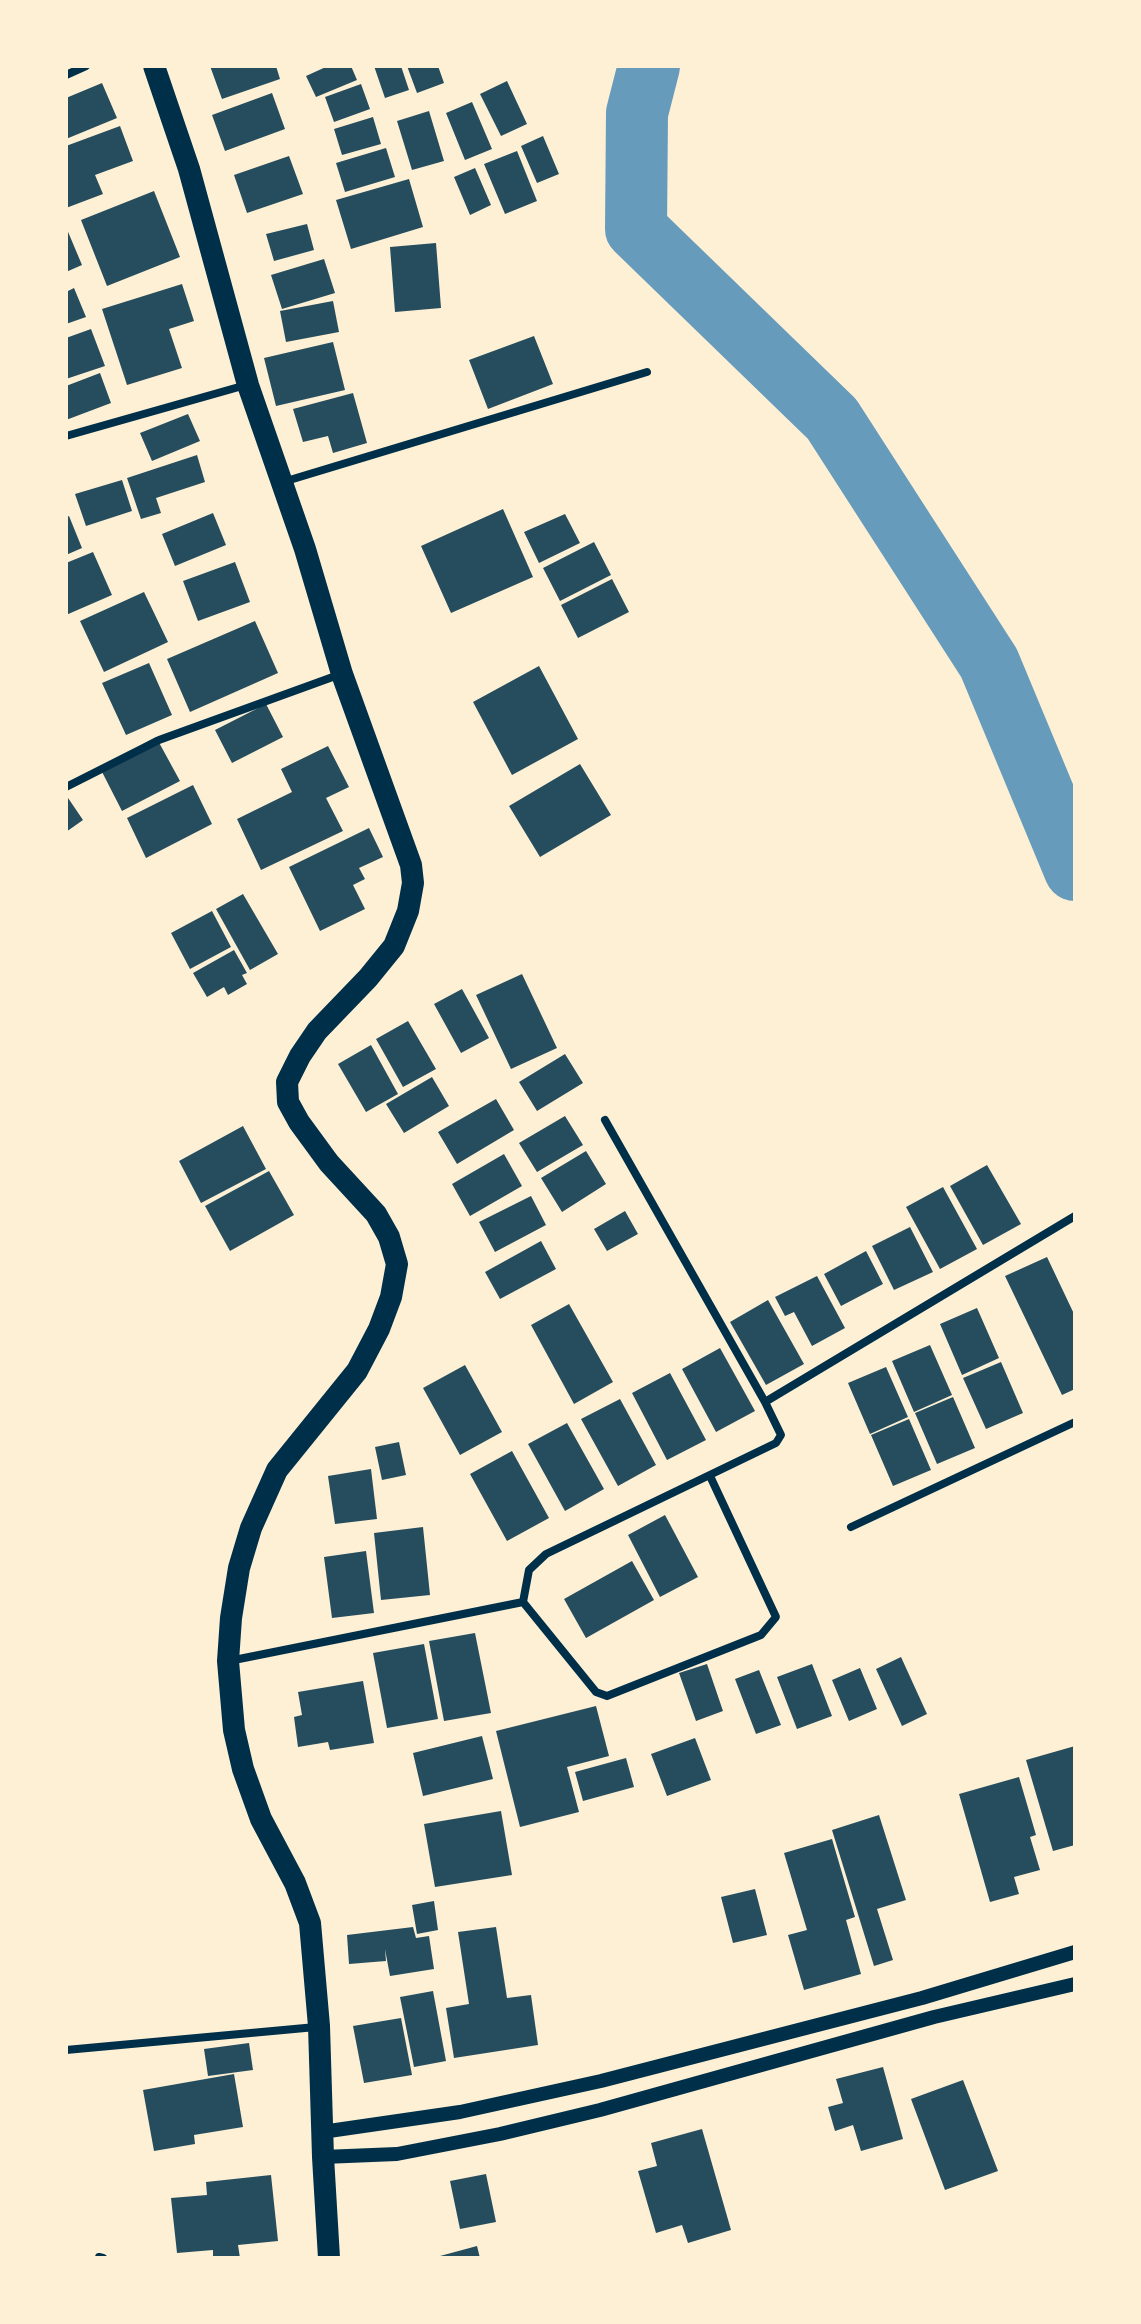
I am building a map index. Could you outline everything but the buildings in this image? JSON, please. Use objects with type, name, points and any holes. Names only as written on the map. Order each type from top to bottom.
[{"type":"highway","points":[[154,66],[189,169],[248,385],[305,549],[342,674],[411,865],[413,883],[408,911],[394,946],[317,1031],[287,1082],[288,1102],[312,1141],[376,1214],[389,1237],[397,1264],[391,1297],[379,1329],[357,1371],[277,1470],[251,1528],[239,1568],[228,1661],[234,1730],[243,1769],[261,1819],[295,1883],[310,1923],[319,2026],[329,2258]]},
{"type":"street","points":[[66,75],[86,66]]},
{"type":"street","points":[[282,482],[647,372]]},
{"type":"street","points":[[66,436],[248,385]]},
{"type":"street","points":[[66,787],[159,740],[342,674]]},
{"type":"street","points":[[605,1120],[781,1435],[776,1443],[546,1554],[529,1570],[523,1602],[596,1692],[607,1696],[761,1635],[776,1617],[710,1476]]},
{"type":"street","points":[[765,1402],[1075,1216]]},
{"type":"street","points":[[851,1527],[1075,1422]]},
{"type":"street","points":[[228,1661],[523,1602]]},
{"type":"street","points":[[322,2132],[460,2112],[569,2088],[922,1998],[1075,1952]]},
{"type":"street","points":[[323,2157],[397,2154],[500,2134],[600,2110],[934,2017],[1075,1984]]},
{"type":"street","points":[[922,1998],[934,2017]]},
{"type":"street","points":[[66,2050],[319,2026]]},
{"type":"waterway","points":[[649,66],[637,113],[636,229],[832,419],[989,663],[1075,870]]}]
